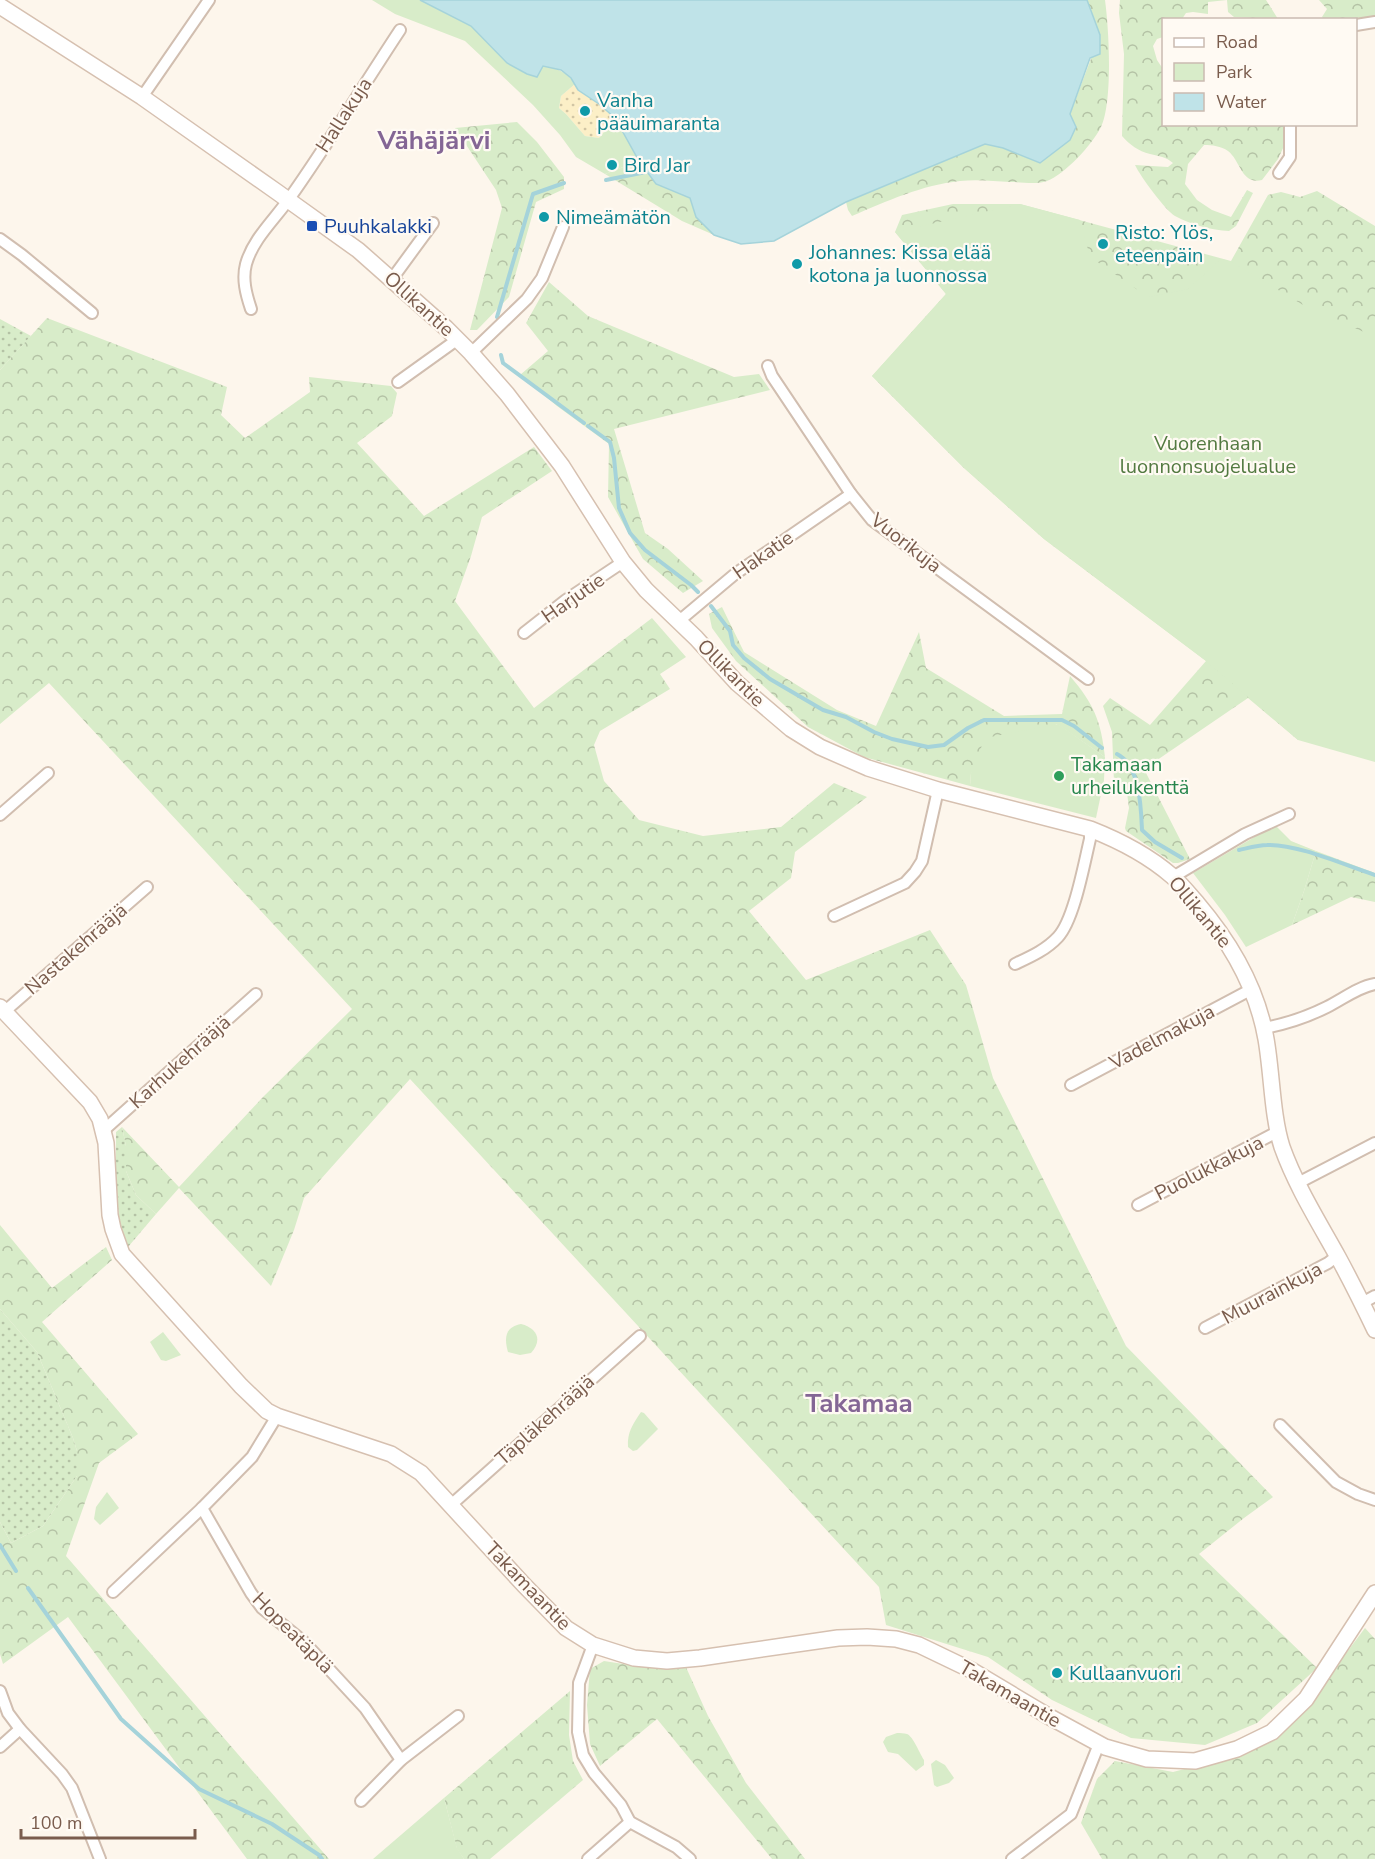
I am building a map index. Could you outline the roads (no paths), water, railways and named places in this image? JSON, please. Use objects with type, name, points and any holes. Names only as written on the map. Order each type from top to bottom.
[{"type":"street","points":[[142,97],[209,0]]},
{"type":"street","name":"Ollikantie","points":[[4,4],[142,97],[358,250],[458,339],[507,394],[562,466],[622,562],[646,590],[679,621],[737,683],[804,738],[852,762],[938,790],[1090,829],[1133,850],[1173,877],[1215,924],[1238,960],[1252,989],[1259,1005],[1282,1146],[1308,1204],[1337,1256],[1368,1300],[1375,1330]]},
{"type":"street","points":[[1357,25],[1375,22]]},
{"type":"street","name":"Hallakuja","points":[[251,309],[244,278],[246,264],[256,242],[288,200],[400,30]]},
{"type":"street","points":[[1279,173],[1290,157],[1290,126]]},
{"type":"street","points":[[392,279],[434,223]]},
{"type":"street","points":[[471,353],[527,299],[542,278],[563,227]]},
{"type":"street","points":[[0,239],[92,313]]},
{"type":"street","points":[[398,382],[458,339]]},
{"type":"street","name":"Vuorikuja","points":[[768,366],[772,376],[851,494],[872,520],[1088,679]]},
{"type":"street","name":"Hakatie","points":[[679,621],[735,574],[851,494]]},
{"type":"street","name":"Harjutie","points":[[524,633],[566,600],[622,562]]},
{"type":"street","points":[[0,815],[48,772]]},
{"type":"street","points":[[834,916],[905,883],[915,872],[922,861],[938,790]]},
{"type":"street","points":[[1173,877],[1245,834],[1289,814]]},
{"type":"street","points":[[1015,964],[1040,952],[1060,936],[1071,914],[1090,839],[1090,829]]},
{"type":"street","name":"Nastakehrääjä","points":[[2,1009],[147,887]]},
{"type":"street","points":[[1263,1028],[1300,1019],[1359,989],[1375,984]]},
{"type":"street","name":"Vadelmakuja","points":[[1071,1085],[1252,989]]},
{"type":"street","name":"Karhukehrääjä","points":[[104,1130],[256,994]]},
{"type":"street","name":"Takamaantie","points":[[2,1009],[90,1102],[100,1119],[104,1130],[108,1167],[110,1215],[122,1254],[242,1386],[267,1411],[277,1416],[391,1454],[421,1473],[566,1628],[593,1645],[634,1658],[667,1661],[838,1638],[896,1639],[919,1645],[971,1670],[1105,1747],[1147,1759],[1195,1761],[1237,1749],[1272,1732],[1306,1699],[1375,1593]]},
{"type":"street","name":"Puolukkakuja","points":[[1138,1205],[1279,1131]]},
{"type":"street","points":[[1298,1183],[1375,1143]]},
{"type":"street","name":"Muurainkuja","points":[[1205,1328],[1328,1263],[1337,1256]]},
{"type":"street","name":"Täpläkehrääjä","points":[[451,1505],[640,1336]]},
{"type":"street","points":[[113,1592],[252,1458],[277,1416]]},
{"type":"street","points":[[1280,1425],[1335,1482],[1375,1500]]},
{"type":"street","name":"Hopeatäplä","points":[[202,1508],[262,1608],[304,1642],[365,1708],[401,1760]]},
{"type":"street","points":[[593,1645],[579,1683],[578,1732],[583,1755],[594,1773],[621,1805],[630,1822],[676,1847],[690,1859]]},
{"type":"street","points":[[0,1691],[8,1713],[72,1788],[100,1859]]},
{"type":"street","points":[[361,1801],[401,1760],[458,1716]]},
{"type":"street","points":[[0,1747],[20,1729]]},
{"type":"street","points":[[1012,1859],[1071,1814],[1099,1744]]},
{"type":"street","points":[[588,1859],[630,1822]]},
{"type":"water","points":[[420,0],[1087,0],[1100,35],[1100,54],[1090,58],[1070,114],[1076,127],[1070,140],[1040,163],[1003,148],[985,144],[846,202],[774,241],[741,244],[714,235],[696,217],[690,198],[656,184],[639,161],[615,118],[578,90],[571,78],[561,70],[543,66],[537,77],[527,74],[507,63],[471,26]]},
{"type":"waterway","points":[[606,180],[646,172]]},
{"type":"waterway","points":[[497,317],[533,194],[564,183]]},
{"type":"waterway","points":[[501,355],[503,363],[584,423]]},
{"type":"waterway","points":[[588,426],[610,442],[614,458],[619,508],[630,533],[645,550],[698,592]]},
{"type":"waterway","points":[[711,606],[730,631],[733,645],[744,658],[770,679],[823,710],[846,717],[892,739],[928,747],[944,745],[984,720],[1062,720],[1074,726],[1102,748]]},
{"type":"waterway","points":[[1117,754],[1125,759],[1135,777],[1140,799],[1142,830],[1155,842],[1182,858]]},
{"type":"waterway","points":[[1239,850],[1264,845],[1293,848],[1375,875]]},
{"type":"waterway","points":[[0,1545],[16,1571]]},
{"type":"waterway","points":[[28,1588],[121,1719],[199,1789],[272,1824],[322,1859]]},
{"type":"place","name":"Vanha pääuimaranta","points":[[585,111]]},
{"type":"place","name":"Bird Jar","points":[[612,165]]},
{"type":"place","name":"Nimeämätön","points":[[544,217]]},
{"type":"place","name":"Puuhkalakki","points":[[312,226]]},
{"type":"place","name":"Risto: Ylös, eteenpäin","points":[[1103,244]]},
{"type":"place","name":"Johannes: Kissa elää kotona ja luonnossa","points":[[797,264]]},
{"type":"place","name":"Takamaan urheilukenttä","points":[[1059,776]]},
{"type":"place","name":"Kullaanvuori","points":[[1057,1673]]},
{"type":"district","name":"Vähäjärvi","points":[[434,140]]},
{"type":"district","name":"Takamaa","points":[[859,1403]]},
{"type":"park label","name":"Vuorenhaan luonnonsuojelualue","points":[[1208,454]]}]
